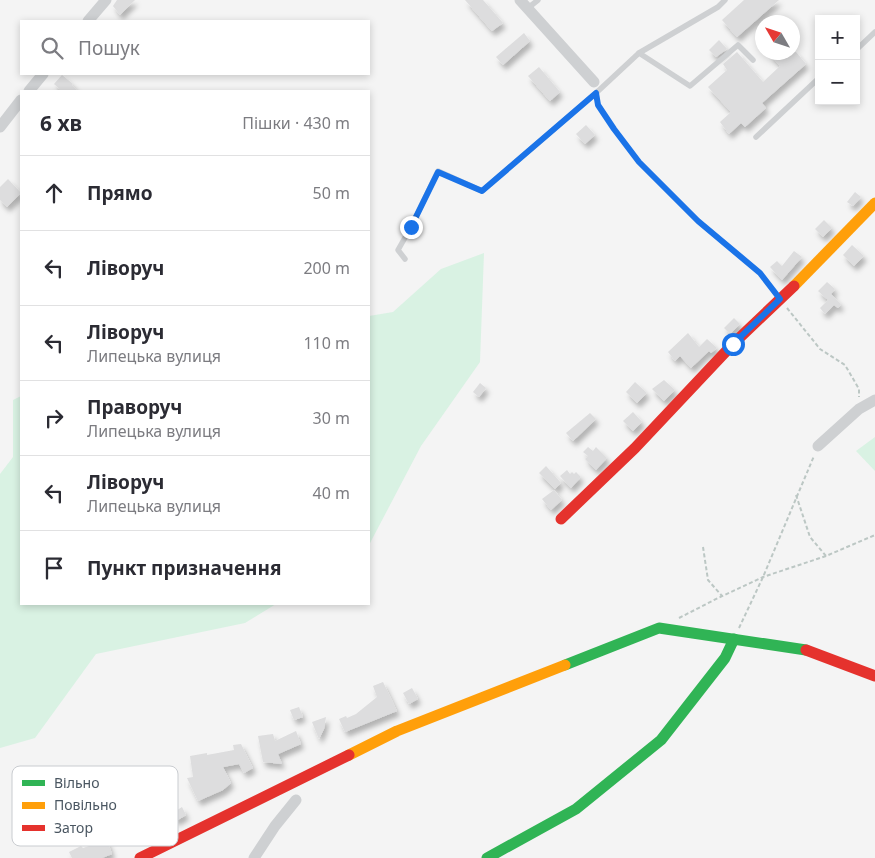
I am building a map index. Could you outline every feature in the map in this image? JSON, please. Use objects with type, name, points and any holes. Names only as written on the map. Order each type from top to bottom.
[{"type":"street","points":[[89,20],[106,0]]},
{"type":"street","points":[[524,4],[595,87]]},
{"type":"street","points":[[30,90],[42,75]]},
{"type":"street","points":[[0,127],[20,101]]},
{"type":"street","points":[[561,519],[635,448],[733,344],[819,262],[875,203]]},
{"type":"street","points":[[818,446],[859,409],[875,400]]},
{"type":"street","points":[[178,839],[397,731],[659,628],[811,651],[875,676]]},
{"type":"street","points":[[488,858],[576,809],[661,740],[725,658],[734,639]]},
{"type":"street","points":[[254,858],[275,826],[296,800]]},
{"type":"street","points":[[140,858],[164,846]]},
{"type":"lane","points":[[524,4],[538,0]]},
{"type":"lane","points":[[405,258],[398,250],[438,172],[482,191],[595,87],[639,52],[718,7],[725,0]]},
{"type":"lane","points":[[860,46],[875,32]]},
{"type":"lane","points":[[639,52],[690,86],[738,45],[752,60]]},
{"type":"lane","points":[[756,137],[815,82]]},
{"type":"path","points":[[595,87],[598,105],[639,162],[698,221],[760,273],[820,348],[845,365],[860,389],[859,409]]},
{"type":"path","points":[[734,639],[763,577],[818,446]]},
{"type":"path","points":[[796,495],[810,537],[826,556]]},
{"type":"path","points":[[676,620],[763,577],[826,556],[875,535]]},
{"type":"path","points":[[702,547],[708,580],[722,596]]},
{"type":"green space","points":[[484,253],[480,362],[421,446],[370,543],[370,316],[393,312],[441,269]]},
{"type":"green space","points":[[20,396],[20,605],[274,605],[245,623],[96,654],[35,738],[0,748],[0,474],[13,457],[13,400]]},
{"type":"green space","points":[[875,437],[875,471],[856,451]]},
{"type":"building","points":[[117,0],[135,0],[120,15],[113,6]]},
{"type":"building","points":[[465,0],[483,0],[503,23],[492,31]]},
{"type":"building","points":[[744,0],[779,0],[762,15],[755,15],[755,21],[737,37],[722,20]]},
{"type":"building","points":[[524,33],[530,41],[503,65],[496,57]]},
{"type":"building","points":[[719,40],[727,49],[716,57],[709,50]]},
{"type":"building","points":[[737,52],[763,82],[780,66],[775,60],[800,60],[800,57],[806,64],[762,103],[766,108],[745,127],[741,123],[729,134],[720,122],[731,112],[708,87],[727,70],[723,64]]},
{"type":"building","points":[[539,67],[560,92],[550,101],[528,76]]},
{"type":"building","points":[[62,75],[77,90],[61,90],[54,84]]},
{"type":"building","points":[[586,125],[595,135],[585,144],[576,134]]},
{"type":"building","points":[[8,179],[20,192],[7,207],[0,200],[0,187]]},
{"type":"building","points":[[855,192],[861,197],[853,206],[847,202]]},
{"type":"building","points":[[824,220],[832,228],[823,237],[815,229]]},
{"type":"building","points":[[852,245],[864,256],[854,266],[843,255]]},
{"type":"building","points":[[794,251],[802,257],[782,280],[770,267],[777,261],[782,266]]},
{"type":"building","points":[[827,282],[835,289],[831,294],[841,304],[838,308],[834,305],[825,314],[820,308],[828,300],[818,291]]},
{"type":"building","points":[[734,318],[740,324],[730,334],[724,328]]},
{"type":"building","points":[[688,333],[699,347],[707,339],[717,348],[711,353],[709,351],[691,368],[680,356],[675,361],[668,352]]},
{"type":"building","points":[[664,380],[675,390],[664,401],[652,389]]},
{"type":"building","points":[[635,382],[647,393],[637,403],[626,392]]},
{"type":"building","points":[[480,383],[486,388],[479,397],[473,392]]},
{"type":"building","points":[[633,412],[642,422],[633,431],[623,421]]},
{"type":"building","points":[[590,413],[596,419],[573,441],[566,433]]},
{"type":"building","points":[[588,447],[593,451],[596,447],[607,458],[596,470],[585,459],[588,456],[583,452]]},
{"type":"building","points":[[546,466],[561,483],[555,489],[539,473]]},
{"type":"building","points":[[567,470],[570,474],[576,472],[581,477],[571,488],[560,476]]},
{"type":"building","points":[[554,490],[562,500],[551,510],[542,499]]},
{"type":"building","points":[[383,682],[397,711],[345,732],[339,719],[356,714],[377,697],[373,686]]},
{"type":"building","points":[[412,688],[418,699],[409,704],[403,693]]},
{"type":"building","points":[[299,707],[303,717],[294,720],[290,710]]},
{"type":"building","points":[[326,717],[324,729],[319,739],[312,722]]},
{"type":"building","points":[[296,731],[301,744],[278,754],[282,764],[263,762],[258,736],[273,734],[275,741]]},
{"type":"building","points":[[241,744],[253,768],[244,773],[239,764],[223,767],[231,783],[223,790],[198,801],[187,778],[193,777],[190,756],[234,750],[233,745]]},
{"type":"building","points":[[182,807],[186,815],[178,820],[178,810]]},
{"type":"building","points":[[81,846],[83,848],[89,846],[109,846],[112,854],[102,858],[72,858],[69,852]]},
{"type":"traffic: fast","points":[[565,665],[659,628],[806,650]]},
{"type":"traffic: fast","points":[[487,858],[576,809],[661,740],[725,658],[734,639]]},
{"type":"traffic: slow","points":[[794,286],[875,203]]},
{"type":"traffic: slow","points":[[349,755],[397,731],[565,665]]},
{"type":"traffic: jam","points":[[561,519],[635,448],[733,344],[794,286]]},
{"type":"traffic: jam","points":[[806,650],[875,676]]},
{"type":"traffic: jam","points":[[178,839],[349,755]]},
{"type":"traffic: jam","points":[[140,858],[164,846]]},
{"type":"route","points":[[411,227],[438,172],[482,191],[596,93],[598,105],[639,162],[698,221],[760,273],[780,299],[733,344]]}]
